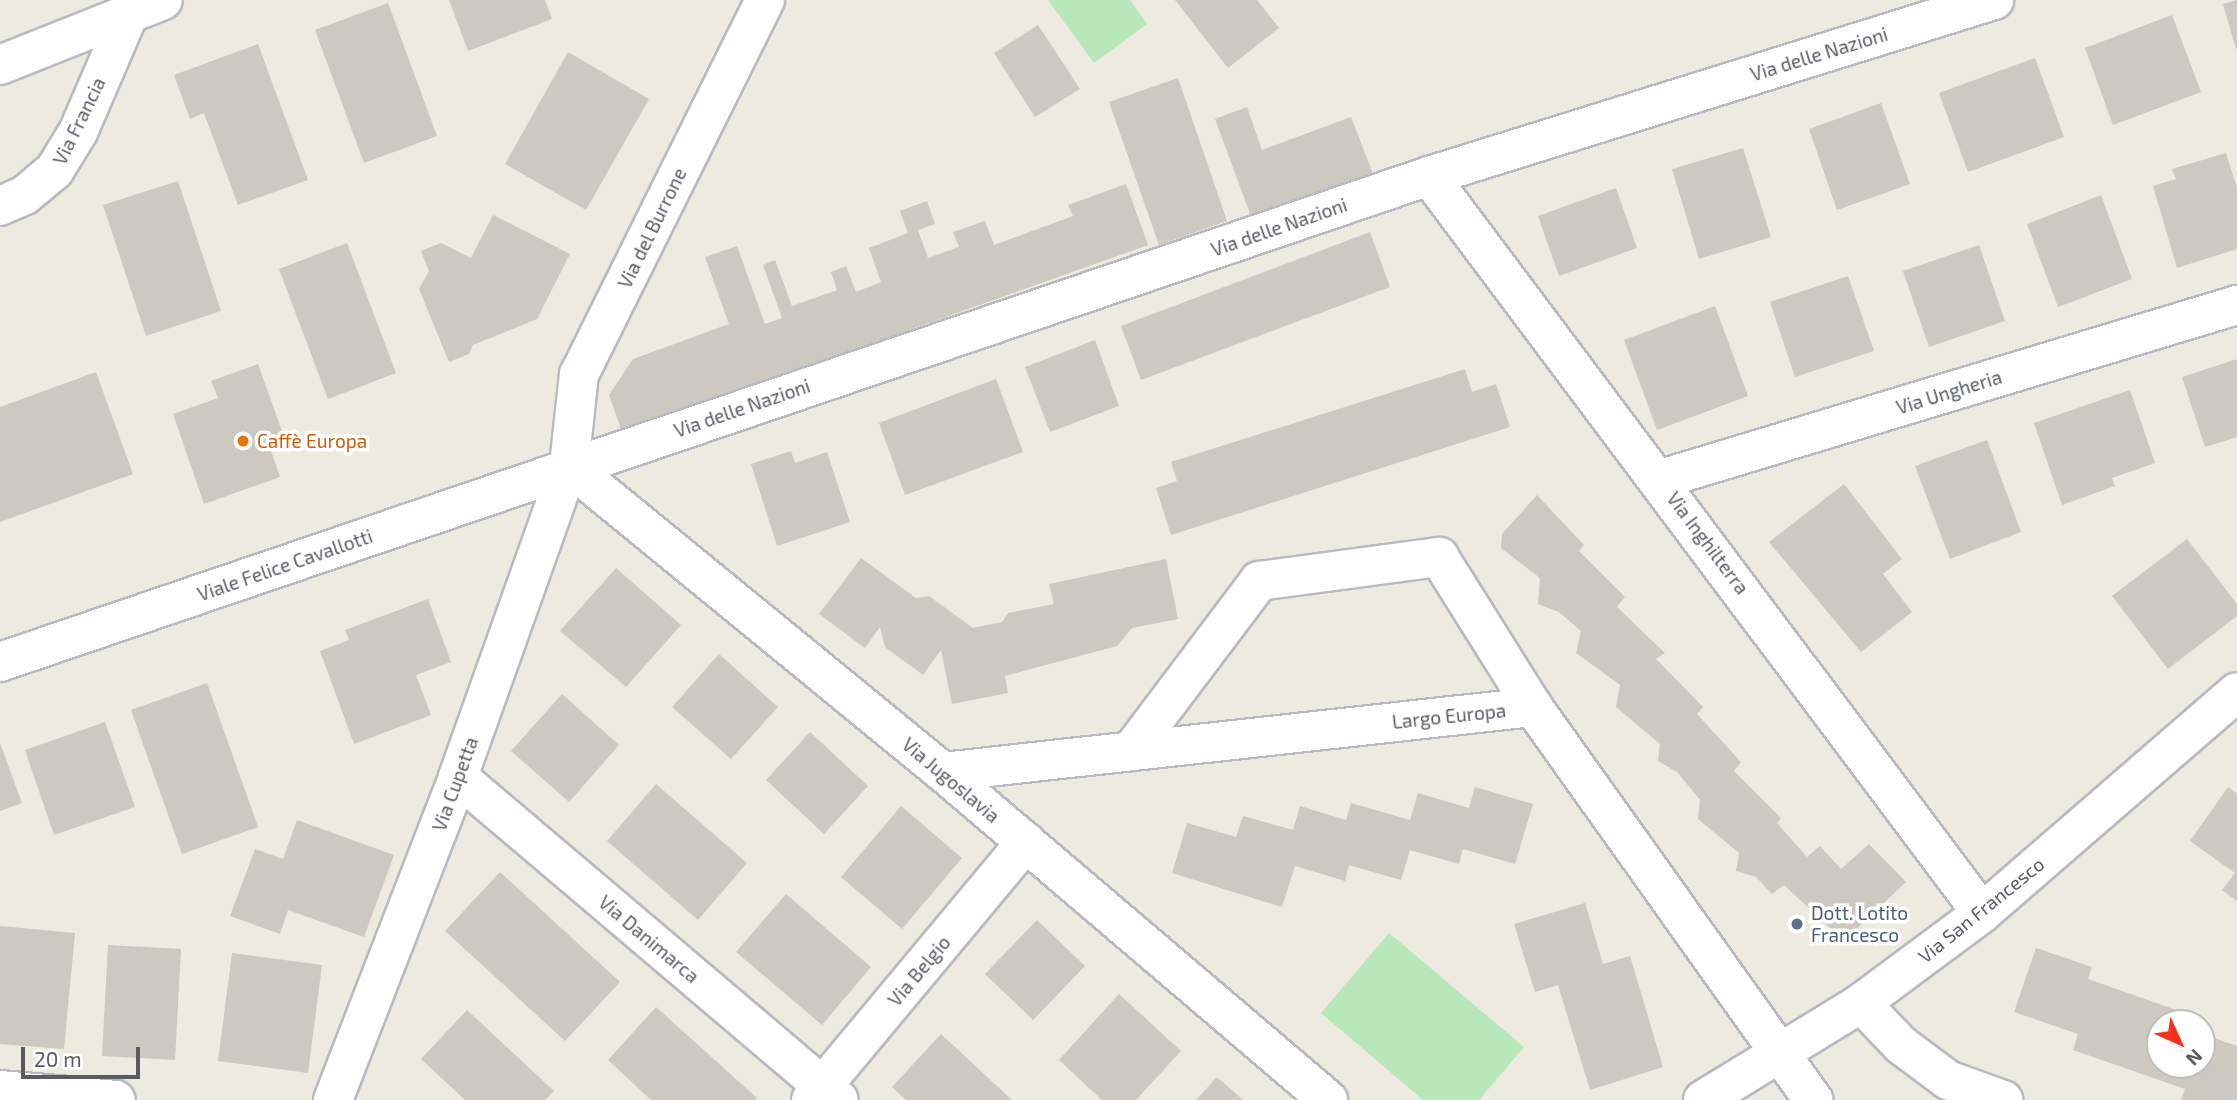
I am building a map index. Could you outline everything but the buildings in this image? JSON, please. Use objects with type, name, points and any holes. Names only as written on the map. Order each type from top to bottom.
[{"type":"street","name":"Via del Burrone","points":[[569,466],[579,374],[765,0]]},
{"type":"street","name":"Via delle Nazioni","points":[[569,466],[1429,176],[1994,0]]},
{"type":"street","name":"Via Francia","points":[[0,65],[146,6]]},
{"type":"street","name":"Via Francia","points":[[0,206],[25,195],[54,171],[146,6]]},
{"type":"street","name":"Via Inghilterra","points":[[1429,176],[1661,479],[1982,913]]},
{"type":"street","name":"Via Ungheria","points":[[1661,479],[2237,305]]},
{"type":"street","name":"Viale Felice Cavallotti","points":[[0,662],[569,466]]},
{"type":"street","name":"Via Jugoslavia","points":[[569,466],[943,772],[1328,1100]]},
{"type":"street","name":"Via Cupetta","points":[[333,1100],[458,777],[569,466]]},
{"type":"street","points":[[1130,751],[1259,581],[1439,557],[1533,707]]},
{"type":"street","name":"Via San Francesco","points":[[1703,1100],[1861,1003],[1982,913],[2237,692]]},
{"type":"street","name":"Largo Europa","points":[[943,772],[1533,707],[1813,1100]]},
{"type":"street","name":"Via Danimarca","points":[[458,777],[824,1095]]},
{"type":"street","name":"Via Belgio","points":[[824,1095],[1026,842]]},
{"type":"street","points":[[1861,1003],[1901,1045],[1948,1080],[2003,1100]]},
{"type":"street","points":[[0,1090],[116,1100]]},
{"type":"green space","points":[[1048,0],[1130,0],[1147,24],[1094,63]]},
{"type":"green space","points":[[1389,933],[1524,1047],[1479,1100],[1423,1100],[1321,1013]]},
{"type":"place","name":"Caffè Europa","points":[[243,441]]},
{"type":"place","name":"Dott. Lotito Francesco","points":[[1797,924]]}]
